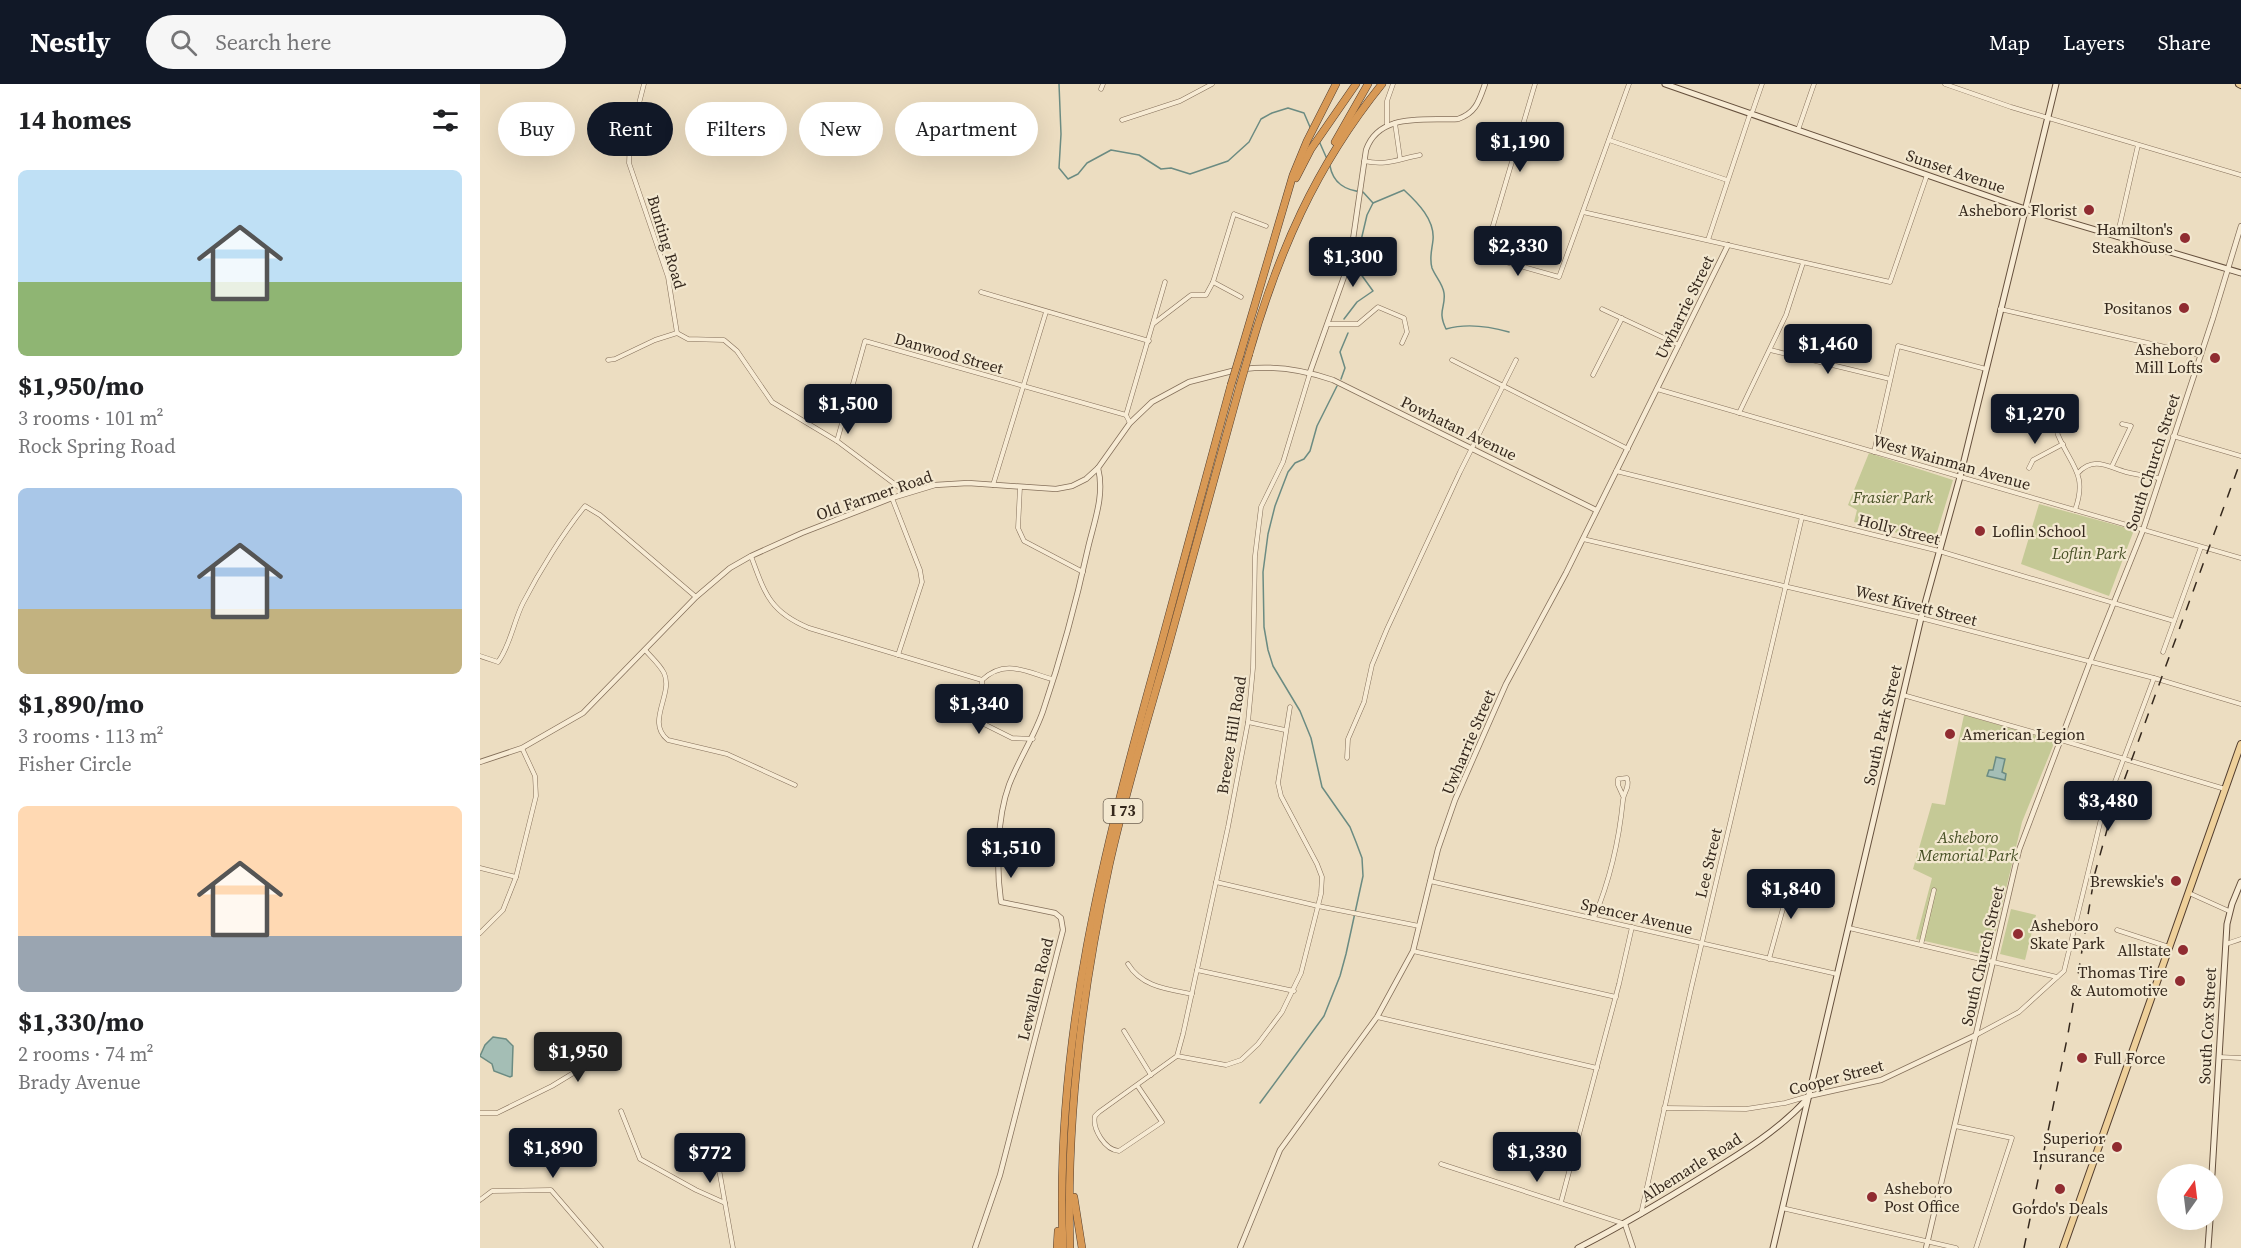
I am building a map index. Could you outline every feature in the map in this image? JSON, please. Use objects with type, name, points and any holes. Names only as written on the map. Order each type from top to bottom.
[{"type":"highway","name":"I 73","points":[[1063,1248],[1062,1187],[1066,1104],[1084,954],[1100,874],[1127,764],[1282,209],[1307,141],[1336,84]]},
{"type":"highway","points":[[1282,209],[1311,149],[1356,84]]},
{"type":"highway","points":[[1311,189],[1368,84]]},
{"type":"highway","name":"I 73","points":[[1070,1248],[1075,1088],[1082,1022],[1109,865],[1136,762],[1240,385],[1276,266],[1311,189],[1338,145],[1382,84]]},
{"type":"highway","points":[[1071,1171],[1082,1248]]},
{"type":"highway","points":[[1057,1248],[1062,1187]]},
{"type":"main road","name":"Sunset Avenue","points":[[1665,84],[2025,209],[2241,273]]},
{"type":"main road","name":"South Park Street","points":[[1773,1248],[1921,618],[1960,477],[2056,84]]},
{"type":"main road","points":[[2063,1248],[2241,744]]},
{"type":"main road","name":"South Cox Street","points":[[2213,1164],[2225,945],[2229,911],[2241,882]]},
{"type":"main road","name":"Albemarle Road","points":[[1578,1248],[1641,1215],[1767,1135],[1787,1120],[1809,1096]]},
{"type":"main road","points":[[2208,1248],[2209,1230]]},
{"type":"street","name":"Bunting Road","points":[[644,84],[630,139],[629,163],[668,277],[677,333]]},
{"type":"street","points":[[1122,120],[1180,101],[1212,84]]},
{"type":"street","points":[[1387,125],[1387,101],[1393,84]]},
{"type":"street","points":[[1310,372],[1350,260],[1364,161],[1372,137],[1387,125],[1395,123],[1458,119],[1465,116],[1475,108],[1485,84]]},
{"type":"street","points":[[1535,84],[1484,256],[1559,277],[1629,84]]},
{"type":"street","points":[[1708,240],[1762,84]]},
{"type":"street","points":[[1798,130],[1814,84]]},
{"type":"street","points":[[1946,84],[1970,94],[2047,118],[2241,175]]},
{"type":"street","points":[[1395,123],[1400,158]]},
{"type":"street","points":[[1609,140],[1728,180]]},
{"type":"street","points":[[2116,237],[2139,144]]},
{"type":"street","points":[[1364,161],[1385,164],[1400,158],[1420,155]]},
{"type":"street","points":[[1583,212],[1890,282],[1927,175]]},
{"type":"street","points":[[1153,324],[1191,294],[1206,295],[1213,282],[1234,214],[1266,226]]},
{"type":"street","name":"South Church Street","points":[[1926,1248],[2019,850],[2143,530],[2241,226]]},
{"type":"street","name":"Uwharrie Street","points":[[1240,1248],[1280,1150],[1377,1017],[1413,951],[1446,823],[1493,710],[1583,539],[1728,245]]},
{"type":"street","points":[[1739,414],[1796,292],[1803,263]]},
{"type":"street","points":[[1130,423],[1126,415],[1165,282]]},
{"type":"street","points":[[1213,282],[1241,297]]},
{"type":"street","points":[[981,292],[1149,341]]},
{"type":"street","points":[[1328,324],[1337,326],[1358,324],[1378,308],[1404,318],[1407,332],[1402,343]]},
{"type":"street","points":[[1602,309],[1679,345]]},
{"type":"street","points":[[2000,309],[2200,355]]},
{"type":"street","points":[[993,485],[1046,312]]},
{"type":"street","points":[[1593,375],[1622,318]]},
{"type":"street","points":[[608,360],[677,333],[688,339],[724,340],[737,351],[772,402],[837,441],[900,488],[911,491]]},
{"type":"street","name":"Danwood Street","points":[[837,441],[865,341],[1126,415]]},
{"type":"street","points":[[1874,452],[1898,346],[1986,369]]},
{"type":"street","points":[[1770,350],[1890,379]]},
{"type":"street","points":[[1452,360],[1628,449]]},
{"type":"street","points":[[1347,758],[1350,734],[1364,702],[1372,665],[1387,629],[1516,360]]},
{"type":"street","name":"Old Farmer Road","points":[[480,762],[522,748],[583,713],[646,651],[696,597],[730,568],[752,556],[802,533],[911,491],[948,483],[1056,489],[1072,486],[1086,479],[1098,468],[1130,423],[1152,402],[1169,392],[1207,376],[1228,371],[1286,368],[1310,372]]},
{"type":"street","name":"Powhatan Avenue","points":[[1310,372],[1350,388],[1596,510]]},
{"type":"street","name":"Breeze Hill Road","points":[[1177,1056],[1216,882],[1248,722],[1253,668],[1254,564],[1261,507],[1283,462],[1310,372]]},
{"type":"street","name":"West Wainman Avenue","points":[[1657,389],[2241,558]]},
{"type":"street","points":[[2055,407],[2057,432],[2078,473],[2081,490],[2075,510]]},
{"type":"street","points":[[2112,466],[2131,426],[2122,423]]},
{"type":"street","points":[[2173,436],[2241,456]]},
{"type":"street","points":[[2029,468],[2033,460],[2062,444]]},
{"type":"street","points":[[2078,473],[2094,463],[2159,478]]},
{"type":"street","name":"Lewallen Road","points":[[975,1248],[1000,1174],[1063,930],[1061,918],[1055,913],[1001,902],[999,863],[1004,801],[1010,783],[1033,739],[1083,572],[1100,496],[1101,482],[1098,468]]},
{"type":"street","name":"Holly Street","points":[[1616,471],[1939,550],[2174,621]]},
{"type":"street","points":[[1020,487],[1018,528],[1024,542],[1083,572]]},
{"type":"street","points":[[892,498],[920,570],[922,582],[898,655]]},
{"type":"street","points":[[480,656],[498,662],[508,649],[513,624],[524,602],[585,506],[600,515],[696,597]]},
{"type":"street","name":"Lee Street","points":[[1641,1215],[1802,517]]},
{"type":"street","name":"West Kivett Street","points":[[1583,539],[1921,618],[2154,678],[2241,704]]},
{"type":"street","points":[[2163,652],[2202,547]]},
{"type":"street","points":[[752,556],[770,600],[779,612],[791,620],[982,680]]},
{"type":"street","points":[[646,651],[665,674],[658,727],[661,735],[668,740],[727,754],[795,785]]},
{"type":"street","points":[[982,680],[996,670],[1006,667],[1052,680]]},
{"type":"street","points":[[1849,928],[2058,977],[2064,971],[2101,819],[2154,678]]},
{"type":"street","points":[[982,680],[982,723],[1012,738],[1033,739]]},
{"type":"street","points":[[1903,695],[2225,789]]},
{"type":"street","points":[[1137,1084],[1162,1122],[1119,1151],[1114,1151],[1109,1148],[1095,1128],[1095,1116],[1137,1084],[1177,1056],[1226,1065],[1242,1060],[1274,1024],[1294,991],[1301,972],[1322,884],[1320,870],[1281,796],[1278,783],[1290,707]]},
{"type":"street","points":[[1248,722],[1285,730]]},
{"type":"street","points":[[480,933],[503,910],[516,877],[536,796],[534,776],[522,748]]},
{"type":"street","points":[[1594,918],[1604,896],[1618,839],[1623,796],[1618,785],[1618,779],[1621,777],[1628,780],[1628,790],[1623,796]]},
{"type":"street","points":[[480,868],[516,877]]},
{"type":"street","points":[[1769,959],[1792,876]]},
{"type":"street","name":"Spencer Avenue","points":[[1430,881],[1838,974]]},
{"type":"street","points":[[1216,882],[1318,906],[1419,926]]},
{"type":"street","points":[[1921,945],[1935,890]]},
{"type":"street","points":[[2188,893],[2229,911]]},
{"type":"street","points":[[1561,1202],[1598,1068],[1632,927]]},
{"type":"street","points":[[2117,930],[2169,947]]},
{"type":"street","points":[[2225,945],[2241,939]]},
{"type":"street","points":[[1413,951],[1616,997]]},
{"type":"street","points":[[1128,964],[1132,971],[1146,983],[1192,994]]},
{"type":"street","points":[[1197,970],[1294,991]]},
{"type":"street","name":"Cooper Street","points":[[1664,1108],[1746,1109],[1785,1103],[1881,1080],[2019,1012],[2058,977]]},
{"type":"street","points":[[1377,1017],[1598,1068]]},
{"type":"street","points":[[1124,1030],[1151,1075]]},
{"type":"street","points":[[480,1113],[497,1113],[552,1086],[603,1055]]},
{"type":"street","points":[[2219,1057],[2241,1058]]},
{"type":"street","points":[[621,1111],[640,1159],[725,1203]]},
{"type":"street","points":[[1955,1126],[2012,1137],[1977,1248]]},
{"type":"street","points":[[712,1141],[714,1141],[733,1248]]},
{"type":"street","points":[[1441,1164],[1625,1224],[1633,1248]]},
{"type":"street","points":[[480,1200],[492,1191],[551,1190],[601,1248]]},
{"type":"street","points":[[1782,1208],[1956,1248]]},
{"type":"green space","name":"Frasier Park","points":[[1869,453],[1953,480],[1934,542],[1854,522],[1857,510],[1848,505]]},
{"type":"green space","name":"Loflin Park","points":[[2039,504],[2134,530],[2109,596],[2021,564]]},
{"type":"green space","name":"Asheboro Memorial Park","points":[[1964,715],[2055,741],[2022,822],[1990,956],[1916,939],[1932,878],[1913,869],[1932,803],[1945,805]]},
{"type":"green space","name":"Asheboro Skate Park","points":[[2011,909],[2036,915],[2025,960],[2000,954]]},
{"type":"water","points":[[1996,757],[2005,759],[2002,772],[2006,774],[2005,780],[1987,776],[1989,770],[1993,770]]},
{"type":"water","points":[[493,1037],[506,1039],[513,1046],[512,1076],[510,1077],[494,1071],[492,1064],[480,1056],[485,1045]]},
{"type":"waterway","points":[[1059,84],[1061,134],[1059,168],[1068,179],[1078,174],[1087,163],[1111,150],[1139,155],[1161,169],[1171,168],[1190,174],[1228,161],[1249,142],[1261,119],[1288,108],[1304,113],[1310,127]]},
{"type":"waterway","points":[[1319,141],[1327,159]]},
{"type":"waterway","points":[[1330,166],[1334,177],[1341,185],[1363,192],[1373,203],[1404,190],[1424,212],[1433,233],[1431,264],[1443,290],[1442,317],[1446,329],[1478,326],[1509,332]]},
{"type":"waterway","points":[[1344,319],[1357,302],[1373,291],[1355,266],[1367,215],[1373,203]]},
{"type":"waterway","points":[[1341,379],[1345,368],[1340,352],[1348,333]]},
{"type":"waterway","points":[[1260,1103],[1324,1016],[1340,976],[1363,876],[1362,858],[1356,842],[1350,827],[1322,787],[1311,738],[1300,711],[1273,666],[1264,627],[1263,572],[1268,534],[1275,506],[1288,472],[1310,451],[1317,426],[1337,386]]},
{"type":"railway","points":[[2024,1248],[2068,1034],[2095,873],[2110,819],[2241,460]]},
{"type":"place","name":"Asheboro Florist","points":[[2089,210]]},
{"type":"place","name":"Hamilton's Steakhouse","points":[[2185,238]]},
{"type":"place","name":"Positanos","points":[[2184,308]]},
{"type":"place","name":"Asheboro Mill Lofts","points":[[2215,358]]},
{"type":"place","name":"Loflin School","points":[[1980,531]]},
{"type":"place","name":"American Legion","points":[[1950,734]]},
{"type":"place","name":"Brewskie's","points":[[2176,881]]},
{"type":"place","name":"Asheboro Skate Park","points":[[2018,934]]},
{"type":"place","name":"Allstate","points":[[2183,950]]},
{"type":"place","name":"Thomas Tire & Automotive","points":[[2180,981]]},
{"type":"place","name":"Full Force","points":[[2082,1058]]},
{"type":"place","name":"Superior Insurance","points":[[2117,1147]]},
{"type":"place","name":"Gordo's Deals","points":[[2060,1189]]},
{"type":"place","name":"Asheboro Post Office","points":[[1872,1197]]}]
